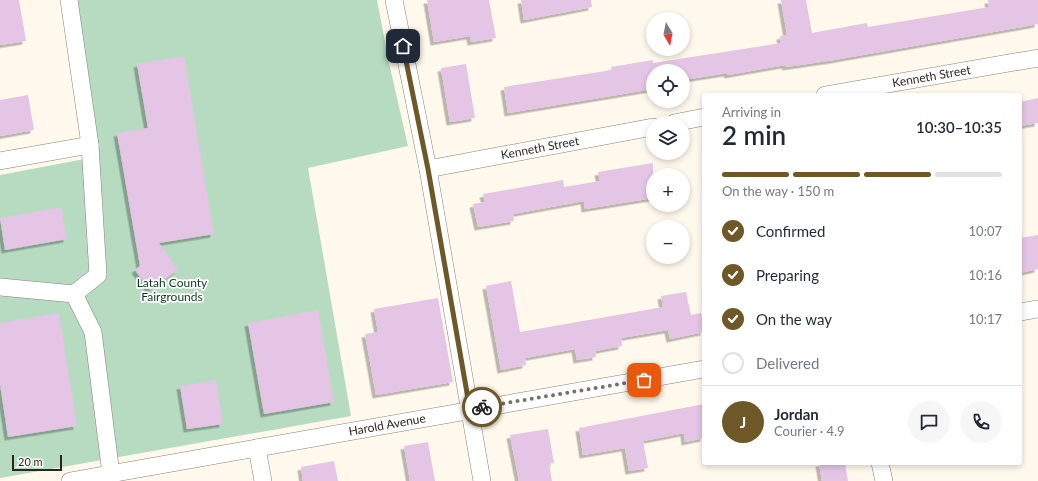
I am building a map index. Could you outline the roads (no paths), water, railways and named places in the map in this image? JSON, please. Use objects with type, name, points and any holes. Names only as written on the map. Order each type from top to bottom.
[{"type":"street","points":[[0,287],[74,294],[98,275],[90,145],[69,0]]},
{"type":"street","points":[[394,0],[428,169],[482,481]]},
{"type":"street","name":"Kenneth Street","points":[[837,93],[1038,58]]},
{"type":"street","points":[[690,120],[702,117]]},
{"type":"street","name":"Kenneth Street","points":[[428,169],[646,128]]},
{"type":"street","points":[[0,162],[90,145]]},
{"type":"street","points":[[74,294],[93,332],[111,474]]},
{"type":"street","points":[[1022,312],[1038,309]]},
{"type":"street","name":"Harold Avenue","points":[[70,481],[702,369]]},
{"type":"street","points":[[257,448],[263,481]]},
{"type":"street","points":[[880,465],[884,481]]},
{"type":"park label","name":"Latah County Fairgrounds","points":[[172,290]]}]
